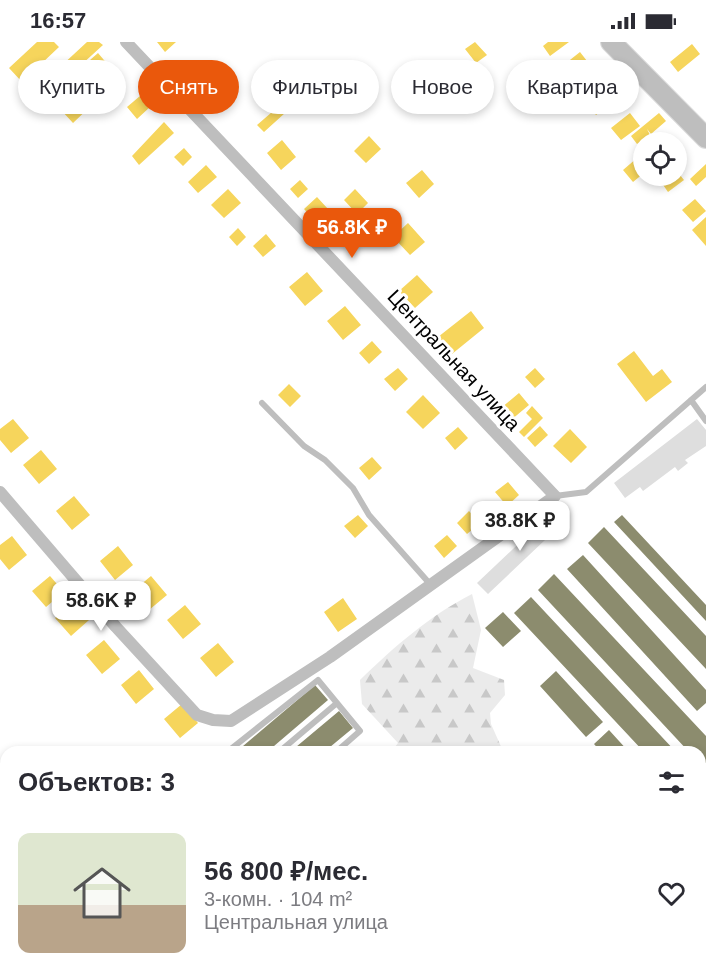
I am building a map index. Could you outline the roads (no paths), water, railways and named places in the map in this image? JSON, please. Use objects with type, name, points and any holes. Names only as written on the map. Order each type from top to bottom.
[{"type":"main road","points":[[611,42],[706,138]]},
{"type":"street","name":"Центральная улица","points":[[126,42],[555,496]]},
{"type":"street","points":[[0,492],[116,627],[197,715],[213,720],[231,721],[330,657],[555,496]]},
{"type":"lane","points":[[555,496],[586,492],[706,387]]},
{"type":"lane","points":[[691,400],[706,421]]},
{"type":"lane","points":[[262,403],[304,446],[325,460],[352,488],[369,514],[430,584]]},
{"type":"lane","points":[[235,746],[318,680],[360,732],[343,746]]},
{"type":"lane","points":[[286,746],[337,703]]}]
